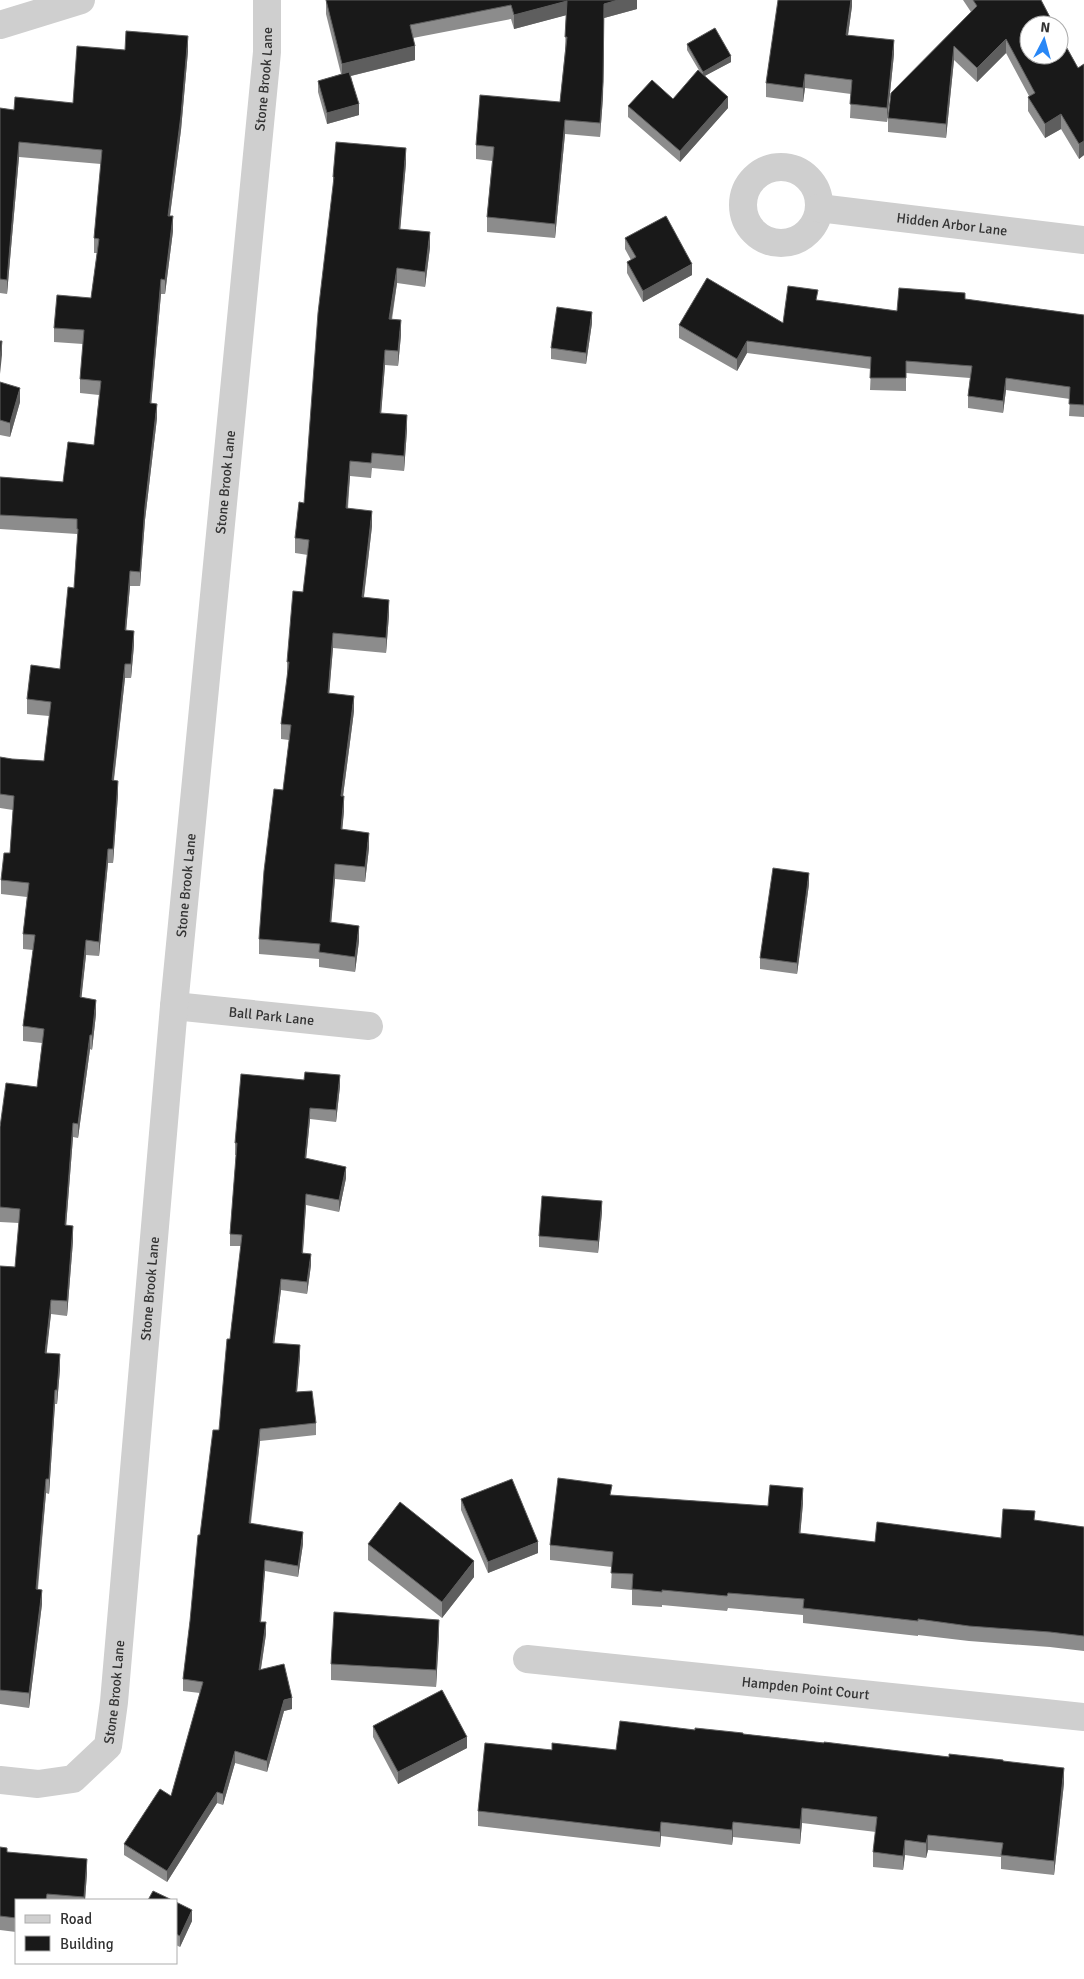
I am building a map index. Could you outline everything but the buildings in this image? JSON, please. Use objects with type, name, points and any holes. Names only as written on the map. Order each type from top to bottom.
[{"type":"street","points":[[0,24],[81,0]]},
{"type":"street","name":"Stone Brook Lane","points":[[0,1780],[38,1784],[73,1779],[108,1746],[114,1702],[174,1006],[266,62],[266,0]]},
{"type":"street","name":"Hidden Arbor Lane","points":[[819,208],[1084,240]]},
{"type":"street","name":"Ball Park Lane","points":[[174,1006],[369,1026]]},
{"type":"street","name":"Hampden Point Court","points":[[527,1659],[1084,1717]]}]
